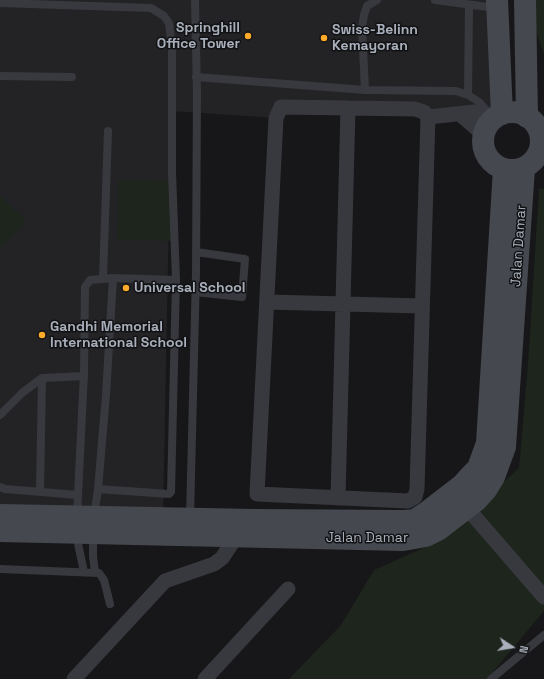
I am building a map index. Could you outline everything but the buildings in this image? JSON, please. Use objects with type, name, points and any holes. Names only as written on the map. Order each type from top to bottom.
[{"type":"street","points":[[525,0],[528,116]]},
{"type":"street","points":[[428,117],[460,114],[493,123],[519,113],[528,116],[536,124],[533,152],[494,164],[487,155],[484,144],[493,123],[497,4]]},
{"type":"street","points":[[281,107],[415,109],[424,112],[428,117],[417,489],[415,497],[408,501],[257,494],[276,118],[281,107]]},
{"type":"street","points":[[338,498],[348,108]]},
{"type":"street","name":"Jalan Damar","points":[[0,531],[85,525],[193,524],[248,531],[415,520],[460,499],[462,486],[478,468],[487,443],[533,152]]},
{"type":"street","points":[[267,302],[422,306]]},
{"type":"street","points":[[460,499],[544,597]]},
{"type":"street","name":"Jalan Damar","points":[[0,515],[85,525]]},
{"type":"street","points":[[74,679],[164,581],[214,564],[222,558],[248,531]]},
{"type":"street","points":[[205,679],[288,589]]},
{"type":"lane","points":[[193,524],[196,252],[195,0]]},
{"type":"lane","points":[[365,90],[362,27],[367,6],[377,0]]},
{"type":"lane","points":[[435,0],[469,5],[497,4]]},
{"type":"lane","points":[[0,3],[151,8],[164,16],[169,24],[172,47],[172,172],[176,280],[171,492],[169,494],[98,489]]},
{"type":"lane","points":[[468,95],[469,5]]},
{"type":"lane","points":[[0,76],[72,77]]},
{"type":"lane","points":[[196,76],[365,90],[456,91],[468,95],[479,102],[493,123]]},
{"type":"lane","points":[[103,279],[108,131]]},
{"type":"lane","points":[[195,292],[242,297],[245,259],[196,252]]},
{"type":"lane","points":[[95,573],[93,556],[78,495],[84,376],[84,287],[90,280],[113,278],[176,280]]},
{"type":"lane","points":[[84,572],[85,525],[98,489],[106,395],[113,278]]},
{"type":"lane","points":[[0,416],[22,393],[42,378],[84,376]]},
{"type":"lane","points":[[40,492],[42,378]]},
{"type":"lane","points":[[0,486],[5,489],[78,495]]},
{"type":"lane","points":[[0,570],[99,573],[104,580],[110,604]]},
{"type":"lane","points":[[491,679],[544,635]]},
{"type":"shaded area","points":[[0,0],[495,0],[502,114],[282,107],[276,118],[171,111],[163,518],[0,515]]},
{"type":"shaded area","points":[[525,0],[544,0],[544,54]]},
{"type":"shaded area","points":[[118,180],[173,181],[172,241],[117,240]]},
{"type":"shaded area","points":[[539,188],[544,189],[544,611],[487,679],[289,679],[341,625],[374,570],[439,541],[519,468],[528,364]]},
{"type":"shaded area","points":[[0,196],[26,221],[0,248]]},
{"type":"place","name":"Springhill Office Tower","points":[[248,36]]},
{"type":"place","name":"Swiss-Belinn Kemayoran","points":[[324,38]]},
{"type":"place","name":"Universal School","points":[[126,288]]},
{"type":"place","name":"Gandhi Memorial International School","points":[[42,335]]}]
